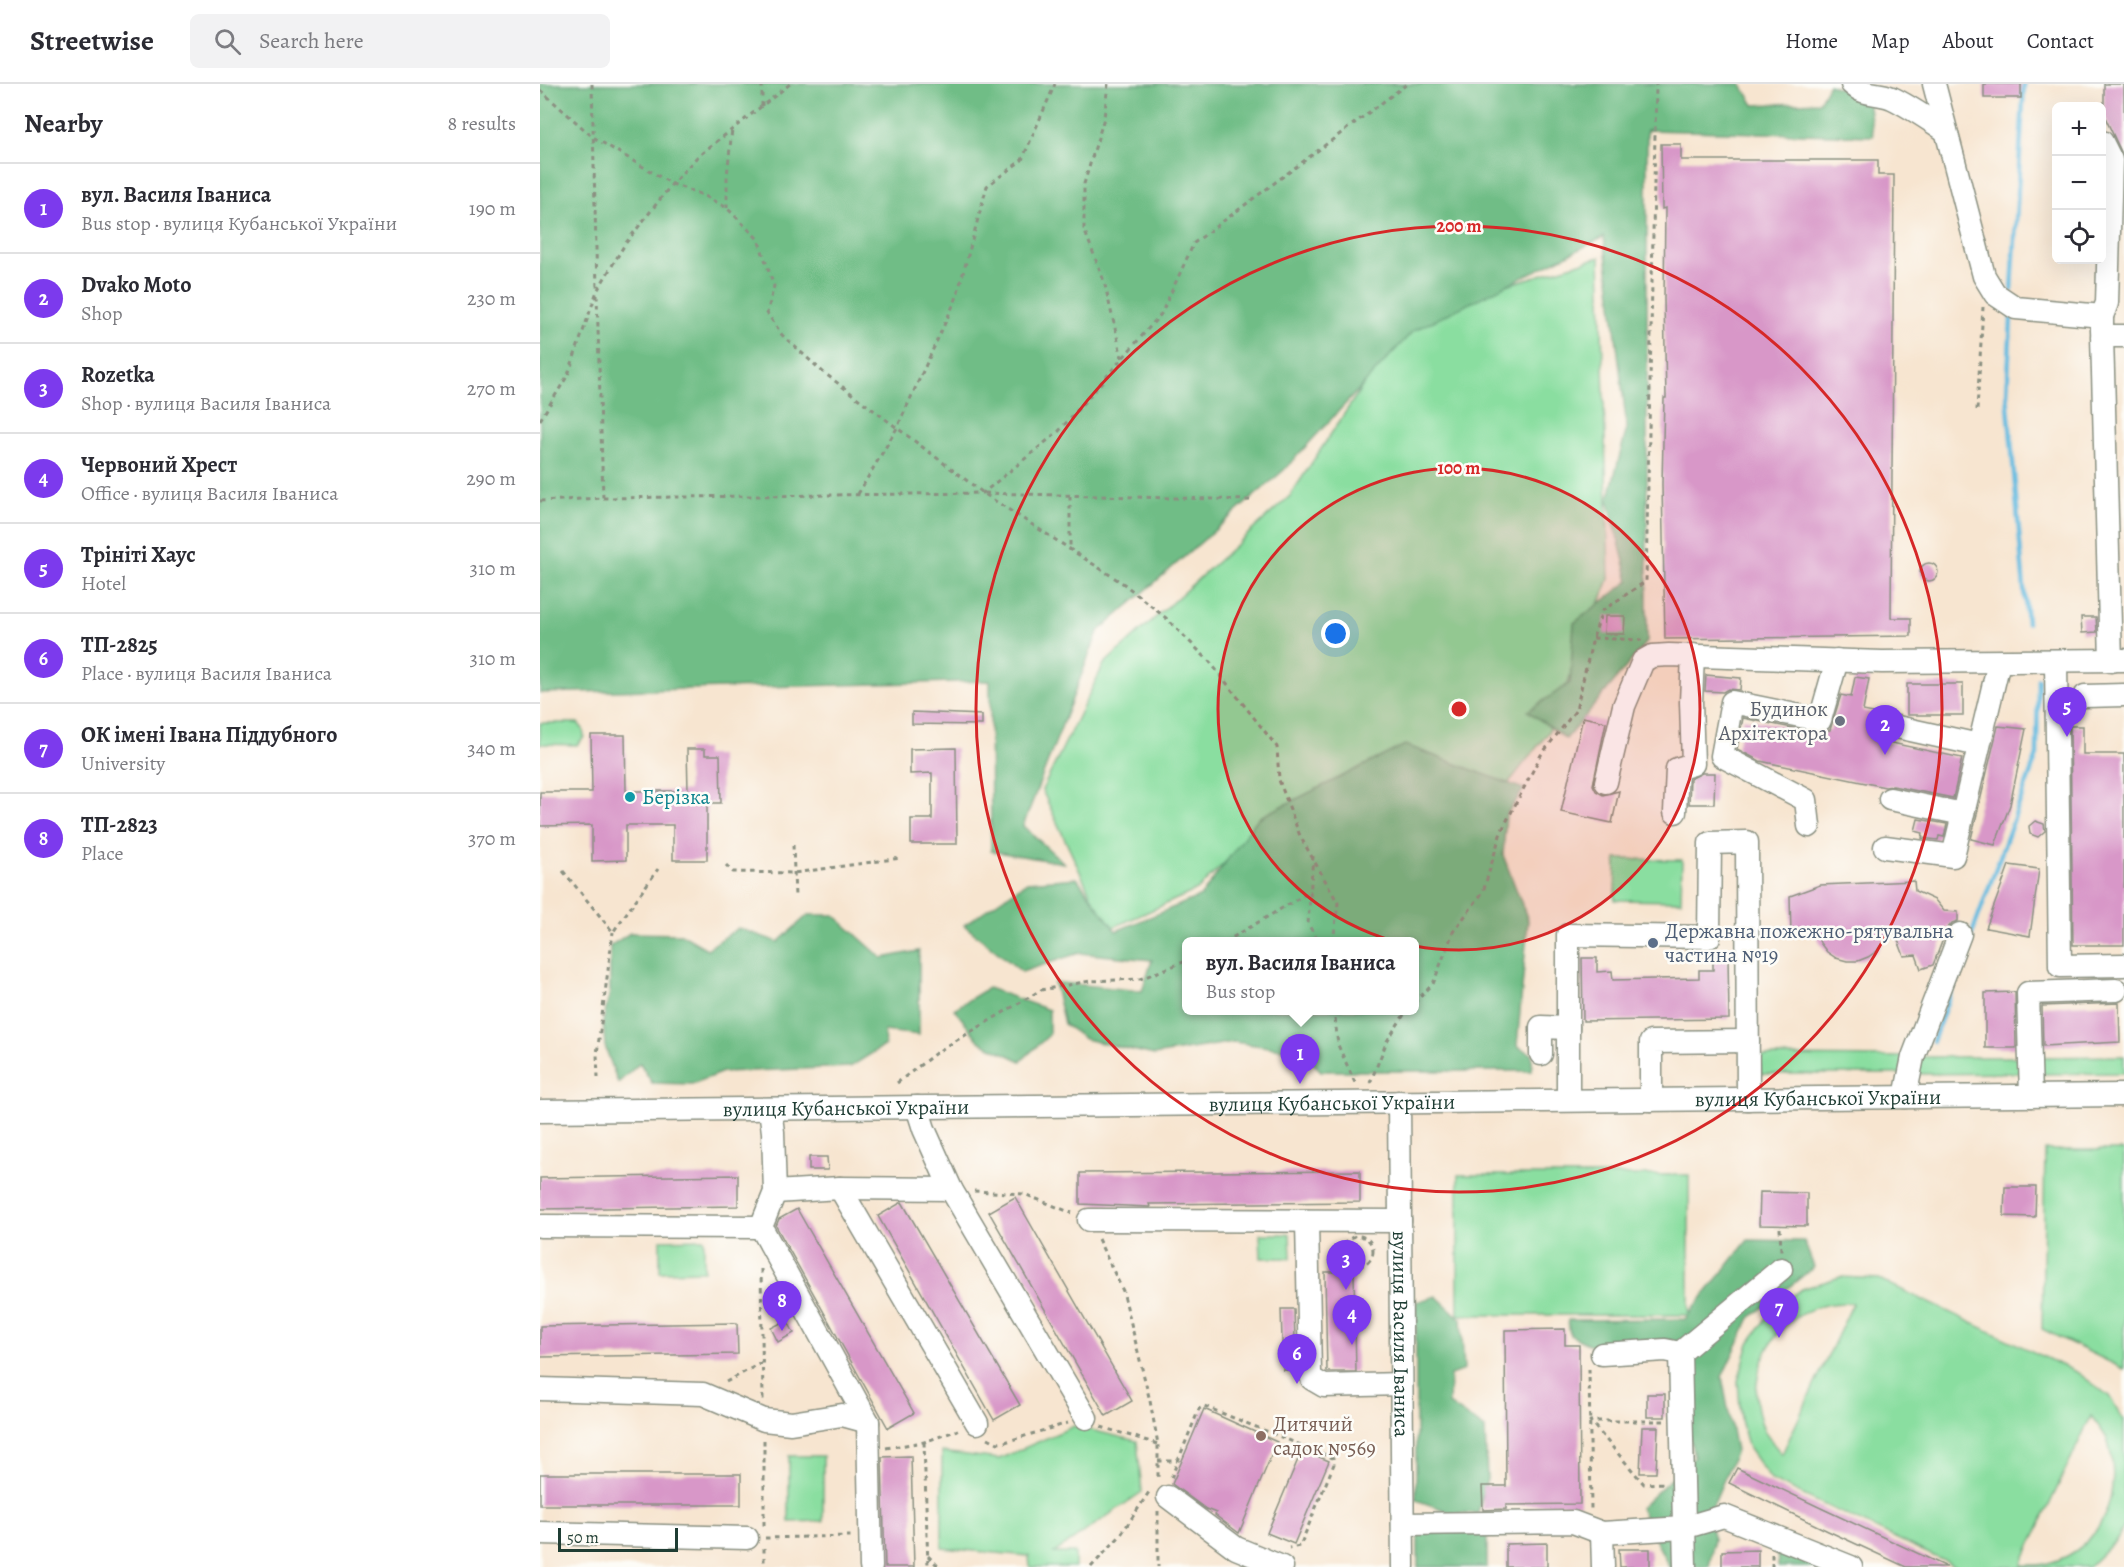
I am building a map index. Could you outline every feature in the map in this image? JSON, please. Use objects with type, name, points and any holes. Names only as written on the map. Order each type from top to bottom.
[{"type":"street","points":[[1851,84],[1865,93],[1881,94],[1895,99],[1946,131]]},
{"type":"street","points":[[1934,84],[1984,276],[1995,294],[2016,308],[2112,317]]},
{"type":"street","points":[[1606,782],[1624,706],[1643,661],[1652,656],[2000,662],[2118,660],[2112,317],[2112,152]]},
{"type":"street","points":[[1675,812],[1677,769],[1693,764],[1691,702],[1693,656]]},
{"type":"street","points":[[1809,826],[1806,800],[1722,756],[1732,702],[1820,720],[1838,660]]},
{"type":"street","points":[[1885,847],[1953,856],[2000,662]]},
{"type":"street","points":[[2056,662],[2060,966],[2124,965]]},
{"type":"street","points":[[2085,696],[2124,696]]},
{"type":"street","points":[[1897,727],[1979,745]]},
{"type":"street","points":[[1890,799],[1963,814]]},
{"type":"street","points":[[1568,1100],[1568,935],[1709,937],[1710,843],[1747,842],[1748,1099]]},
{"type":"street","points":[[1905,1097],[1914,1057],[1960,934]]},
{"type":"street","points":[[2031,1096],[2028,993],[2116,990]]},
{"type":"street","points":[[1541,1054],[1541,1027],[1568,1028]]},
{"type":"street","points":[[1652,1100],[1651,1042],[1748,1041]]},
{"type":"street","name":"вулиця Кубанської України","points":[[540,1111],[2124,1095]]},
{"type":"street","name":"вулиця Василя Іваниса","points":[[1399,1102],[1403,1567]]},
{"type":"street","points":[[917,1107],[924,1129],[951,1189],[1095,1424]]},
{"type":"street","points":[[761,1227],[775,1192],[770,1109]]},
{"type":"street","points":[[775,1192],[840,1188],[951,1189]]},
{"type":"street","points":[[840,1188],[977,1423]]},
{"type":"street","points":[[1089,1220],[1400,1221]]},
{"type":"street","points":[[1307,1221],[1310,1373],[1312,1379],[1324,1386],[1401,1384]]},
{"type":"street","points":[[540,1226],[761,1227]]},
{"type":"street","points":[[761,1227],[868,1422],[871,1567]]},
{"type":"street","points":[[1680,1353],[1781,1269]]},
{"type":"street","points":[[1602,1354],[1665,1350],[1680,1353]]},
{"type":"street","points":[[1680,1353],[1684,1567]]},
{"type":"street","points":[[540,1389],[703,1394],[764,1420],[791,1424],[842,1415],[868,1422]]},
{"type":"street","points":[[1160,1491],[1236,1548],[1282,1558]]},
{"type":"street","points":[[1403,1524],[1573,1522],[1597,1531],[1683,1528],[1724,1516],[1851,1567]]},
{"type":"street","points":[[1597,1531],[1603,1567]]},
{"type":"street","points":[[540,1533],[747,1538]]},
{"type":"path","points":[[592,84],[603,498]]},
{"type":"path","points":[[762,84],[762,106]]},
{"type":"path","points":[[540,420],[568,375],[597,291],[625,244],[672,184],[697,157],[790,84]]},
{"type":"path","points":[[858,494],[897,428],[957,299],[987,186],[1022,160],[1055,84]]},
{"type":"path","points":[[1108,84],[1104,118],[1084,184],[1084,229],[1104,281],[1122,358]]},
{"type":"path","points":[[983,493],[1059,431],[1161,314],[1194,243],[1407,84]]},
{"type":"path","points":[[1419,998],[1433,984],[1454,932],[1483,892],[1501,832],[1541,755],[1576,710],[1593,638],[1602,611],[1646,581],[1656,84]]},
{"type":"path","points":[[540,90],[593,137],[672,184],[703,195],[727,208],[758,239],[774,286],[767,313],[782,335],[823,372],[983,493],[1124,584],[1166,618],[1210,662],[1277,747],[1279,780],[1300,836],[1338,903],[1334,937]]},
{"type":"path","points":[[727,208],[727,176],[732,129]]},
{"type":"path","points":[[1977,410],[1984,276]]},
{"type":"path","points":[[540,501],[603,498],[983,493],[1250,500]]},
{"type":"path","points":[[1070,495],[1070,551]]},
{"type":"path","points":[[1593,638],[1653,640],[1669,655]]},
{"type":"path","points":[[793,845],[795,897]]},
{"type":"path","points":[[1313,856],[1308,924],[1316,937]]},
{"type":"path","points":[[726,865],[733,872],[794,873],[901,858]]},
{"type":"path","points":[[598,1078],[597,1054],[613,932],[658,869]]},
{"type":"path","points":[[563,871],[613,932]]},
{"type":"path","points":[[1233,937],[1311,891]]},
{"type":"path","points":[[897,1083],[937,1052],[1041,990],[1090,981],[1140,979],[1182,963]]},
{"type":"path","points":[[1334,1015],[1338,1045],[1358,1088]]},
{"type":"path","points":[[1369,1086],[1387,1041],[1404,1015]]},
{"type":"path","points":[[951,1189],[1024,1194],[1089,1220],[1123,1291],[1150,1401],[1158,1444],[1160,1491],[1158,1567]]},
{"type":"path","points":[[1359,1236],[1369,1241],[1373,1252],[1368,1262],[1358,1266],[1346,1260],[1344,1248],[1349,1239],[1359,1236]]},
{"type":"path","points":[[1597,1531],[1590,1421],[1589,1353],[1602,1354]]},
{"type":"path","points":[[703,1394],[761,1363]]},
{"type":"path","points":[[1090,1567],[1160,1491],[1167,1491],[1199,1409],[1204,1406],[1333,1458],[1334,1464],[1300,1546],[1282,1558]]},
{"type":"path","points":[[1590,1421],[1681,1422]]},
{"type":"path","points":[[1590,1421],[1644,1484],[1682,1482]]},
{"type":"path","points":[[1095,1424],[1158,1444]]},
{"type":"path","points":[[924,1442],[928,1567]]},
{"type":"path","points":[[1158,1461],[1178,1461]]},
{"type":"path","points":[[747,1538],[871,1536]]},
{"type":"path","points":[[928,1556],[939,1567]]},
{"type":"green space","points":[[540,84],[1741,84],[1754,105],[1819,102],[1829,84],[1868,100],[1873,136],[1647,130],[1647,642],[1566,739],[1528,711],[1570,683],[1574,623],[1629,581],[1608,500],[1627,428],[1604,237],[1413,331],[1284,470],[1098,632],[1023,826],[1064,863],[991,851],[990,681],[540,693]]},
{"type":"green space","points":[[1600,257],[1609,579],[1548,733],[1503,790],[1267,821],[1197,890],[1107,930],[1042,790],[1104,664],[1290,496],[1410,314]]},
{"type":"green space","points":[[540,723],[578,723],[583,729],[584,737],[577,745],[540,744]]},
{"type":"green space","points":[[1405,745],[1524,789],[1506,815],[1503,855],[1528,920],[1517,1046],[1532,1054],[1532,1071],[1321,1071],[1302,1052],[1234,1042],[1154,1055],[1085,1039],[1064,1024],[1054,982],[1142,991],[1152,960],[1079,953],[1022,972],[964,925],[1027,882],[1077,878],[1116,931],[1201,896],[1258,818]]},
{"type":"green space","points":[[1616,859],[1682,860],[1681,901],[1615,900]]},
{"type":"green space","points":[[808,915],[834,915],[882,958],[919,951],[919,1035],[884,1031],[885,1045],[850,1067],[723,1072],[692,1084],[652,1083],[640,1063],[618,1083],[605,1046],[603,1021],[610,992],[610,946],[630,933],[681,934],[707,949],[738,928],[778,942]]},
{"type":"green space","points":[[988,988],[1049,1010],[1049,1035],[1021,1061],[980,1042],[954,1009]]},
{"type":"green space","points":[[1759,1056],[1903,1057],[1902,1074],[1761,1074]]},
{"type":"green space","points":[[2124,1056],[2124,1073],[2038,1074],[2037,1057]]},
{"type":"green space","points":[[1918,1057],[2021,1057],[2021,1073],[1917,1074]]},
{"type":"green space","points":[[2045,1150],[2124,1150],[2124,1369],[2042,1329]]},
{"type":"green space","points":[[1458,1175],[1689,1175],[1689,1315],[1458,1315]]},
{"type":"green space","points":[[1260,1234],[1290,1234],[1291,1258],[1261,1258]]},
{"type":"green space","points":[[704,1239],[704,1271],[660,1272],[660,1240]]},
{"type":"green space","points":[[1748,1240],[1804,1241],[1814,1267],[1750,1318],[1722,1377],[1736,1451],[1708,1517],[1714,1539],[1709,1567],[1669,1567],[1640,1508],[1694,1457],[1669,1340],[1592,1346],[1570,1335],[1568,1320],[1685,1319]]},
{"type":"green space","points":[[1840,1277],[1879,1279],[2078,1373],[2109,1396],[2124,1420],[2124,1526],[2118,1538],[2088,1567],[1957,1567],[1771,1480],[1749,1449],[1741,1420],[1738,1381],[1749,1343],[1771,1311],[1802,1289]],"holes":[[[1853,1303],[1782,1454],[1765,1432],[1758,1412],[1756,1392],[1765,1354],[1775,1337],[1805,1312],[1828,1304]],[[2091,1416],[2107,1439],[2112,1458],[2113,1478],[2105,1515],[2096,1531],[2068,1556],[2046,1564],[2021,1565]]]},
{"type":"green space","points":[[1436,1296],[1461,1319],[1464,1370],[1450,1375],[1449,1404],[1485,1429],[1487,1479],[1478,1513],[1453,1513],[1416,1500],[1416,1302]]},
{"type":"green space","points":[[1074,1426],[1137,1441],[1142,1492],[1054,1553],[1075,1553],[1075,1567],[1030,1567],[1029,1556],[942,1548],[942,1452],[999,1459]]},
{"type":"green space","points":[[789,1456],[823,1456],[823,1521],[789,1522]]},
{"type":"green space","points":[[1487,1531],[1487,1567],[1418,1567],[1418,1532]]},
{"type":"green space","points":[[1777,1547],[1826,1567],[1778,1567]]},
{"type":"building","points":[[1984,84],[2021,84],[2021,98],[1984,98]]},
{"type":"building","points":[[2104,84],[2124,84],[2124,158],[2106,119],[2106,102],[2104,102]]},
{"type":"building","points":[[1661,144],[1681,144],[1681,160],[1878,160],[1878,175],[1894,175],[1891,618],[1911,618],[1911,636],[1665,639],[1662,484],[1664,398],[1666,398],[1665,208],[1662,209]]},
{"type":"building","points":[[1929,563],[1935,566],[1938,572],[1935,578],[1929,581],[1923,578],[1920,572],[1923,566]]},
{"type":"building","points":[[1605,616],[1625,616],[1624,634],[1604,634]]},
{"type":"building","points":[[2081,617],[2096,617],[2097,632],[2082,633]]},
{"type":"building","points":[[1706,675],[1741,678],[1740,690],[1705,691]]},
{"type":"building","points":[[1855,677],[1869,679],[1863,711],[1889,716],[1884,725],[1884,732],[1888,737],[1887,742],[1962,758],[1953,798],[1893,786],[1885,787],[1760,761],[1737,749],[1743,718],[1817,733],[1830,730],[1841,695],[1851,697]]},
{"type":"building","points":[[1907,684],[1963,684],[1963,715],[1907,715]]},
{"type":"building","points":[[912,712],[982,715],[982,725],[912,724]]},
{"type":"building","points":[[1583,717],[1606,722],[1593,785],[1596,791],[1603,795],[1619,791],[1612,823],[1561,812]]},
{"type":"building","points":[[1998,726],[2026,729],[2010,805],[1995,845],[1971,839]]},
{"type":"building","points":[[2070,726],[2083,726],[2083,754],[2124,754],[2124,945],[2073,945]]},
{"type":"building","name":"Берізка","points":[[591,735],[625,735],[626,791],[688,791],[687,749],[705,749],[705,755],[720,755],[721,803],[707,803],[707,860],[673,860],[673,825],[626,825],[626,860],[592,861],[592,825],[540,826],[540,792],[592,792]]},
{"type":"building","points":[[956,748],[957,844],[911,844],[911,819],[932,819],[932,773],[910,774],[910,749]]},
{"type":"building","points":[[1702,773],[1715,773],[1714,804],[1689,804],[1690,779]]},
{"type":"building","points":[[1918,819],[1947,824],[1944,837],[1939,836],[1938,840],[1922,838],[1923,833],[1915,831]]},
{"type":"building","points":[[2035,821],[2044,824],[2045,831],[2038,837],[2030,834],[2029,826]]},
{"type":"building","points":[[2009,865],[2039,869],[2030,936],[1986,928]]},
{"type":"building","points":[[1914,881],[1915,891],[1935,900],[1944,911],[1958,912],[1958,921],[1952,923],[1947,929],[1933,965],[1921,969],[1916,955],[1904,956],[1893,927],[1877,951],[1858,961],[1836,958],[1827,952],[1816,932],[1791,934],[1790,896],[1820,885]]},
{"type":"building","points":[[1728,956],[1729,1019],[1583,1021],[1582,958],[1597,958],[1597,972],[1612,971],[1613,980],[1699,978],[1699,970],[1713,970],[1713,957]]},
{"type":"building","points":[[2015,992],[2016,1048],[1985,1048],[1985,993]]},
{"type":"building","points":[[2119,1003],[2120,1042],[2043,1046],[2042,1006]]},
{"type":"building","points":[[809,1157],[827,1157],[828,1170],[809,1170]]},
{"type":"building","points":[[1360,1171],[1360,1202],[1149,1204],[1150,1207],[1080,1204],[1080,1173]]},
{"type":"building","points":[[738,1175],[738,1206],[540,1209],[540,1178]]},
{"type":"building","points":[[2005,1187],[2036,1187],[2035,1217],[2004,1216]]},
{"type":"building","points":[[1760,1192],[1807,1193],[1807,1226],[1759,1225]]},
{"type":"building","points":[[1015,1197],[1132,1401],[1106,1416],[989,1212]]},
{"type":"building","points":[[902,1202],[1020,1405],[994,1420],[878,1216]]},
{"type":"building","points":[[797,1209],[914,1413],[888,1428],[776,1226],[779,1219]]},
{"type":"building","points":[[1325,1272],[1354,1272],[1356,1372],[1327,1372]]},
{"type":"building","points":[[1281,1309],[1294,1309],[1296,1370],[1283,1370]]},
{"type":"building","points":[[787,1320],[794,1333],[778,1342],[771,1328]]},
{"type":"building","points":[[737,1323],[738,1354],[540,1357],[540,1326]]},
{"type":"building","points":[[1565,1329],[1565,1345],[1579,1345],[1580,1504],[1506,1505],[1506,1509],[1483,1510],[1482,1486],[1506,1486],[1505,1330]]},
{"type":"building","points":[[1647,1394],[1665,1394],[1665,1417],[1647,1417]]},
{"type":"building","points":[[1204,1409],[1277,1442],[1239,1533],[1215,1515],[1216,1513],[1206,1509],[1172,1484]]},
{"type":"building","points":[[1642,1427],[1658,1427],[1656,1473],[1640,1473]]},
{"type":"building","points":[[1302,1450],[1329,1461],[1294,1544],[1267,1533]]},
{"type":"building","points":[[911,1456],[914,1567],[885,1567],[882,1457]]},
{"type":"building","points":[[1737,1468],[1947,1567],[1906,1567],[1828,1531],[1729,1483]]},
{"type":"building","points":[[540,1474],[741,1474],[741,1505],[540,1505]]},
{"type":"building","points":[[1547,1543],[1547,1567],[1506,1567],[1506,1544]]},
{"type":"building","points":[[1619,1549],[1650,1549],[1650,1567],[1620,1567]]},
{"type":"building","points":[[1758,1550],[1758,1567],[1722,1567],[1722,1551]]},
{"type":"waterway","points":[[2012,290],[2024,84]]},
{"type":"waterway","points":[[2011,319],[2007,394],[2027,623]]},
{"type":"waterway","points":[[1933,1041],[2037,755],[2038,679]]},
{"type":"place","name":"Будинок Архітектора","points":[[1840,721]]},
{"type":"place","name":"Трініті Хаус","points":[[2067,737]]},
{"type":"place","name":"Dvako Moto","points":[[1885,755]]},
{"type":"place","name":"Берізка","points":[[630,797]]},
{"type":"place","name":"Державна пожежно-рятувальна частина №19","points":[[1653,943]]},
{"type":"place","name":"вул. Василя Іваниса","points":[[1300,1084]]},
{"type":"place","name":"Rozetka","points":[[1346,1290]]},
{"type":"place","name":"ТП-2823","points":[[782,1331]]},
{"type":"place","name":"ОК імені Івана Піддубного","points":[[1779,1338]]},
{"type":"place","name":"Червоний Хрест","points":[[1352,1345]]},
{"type":"place","name":"ТП-2825","points":[[1297,1384]]},
{"type":"place","name":"Дитячий садок №569","points":[[1261,1436]]}]
